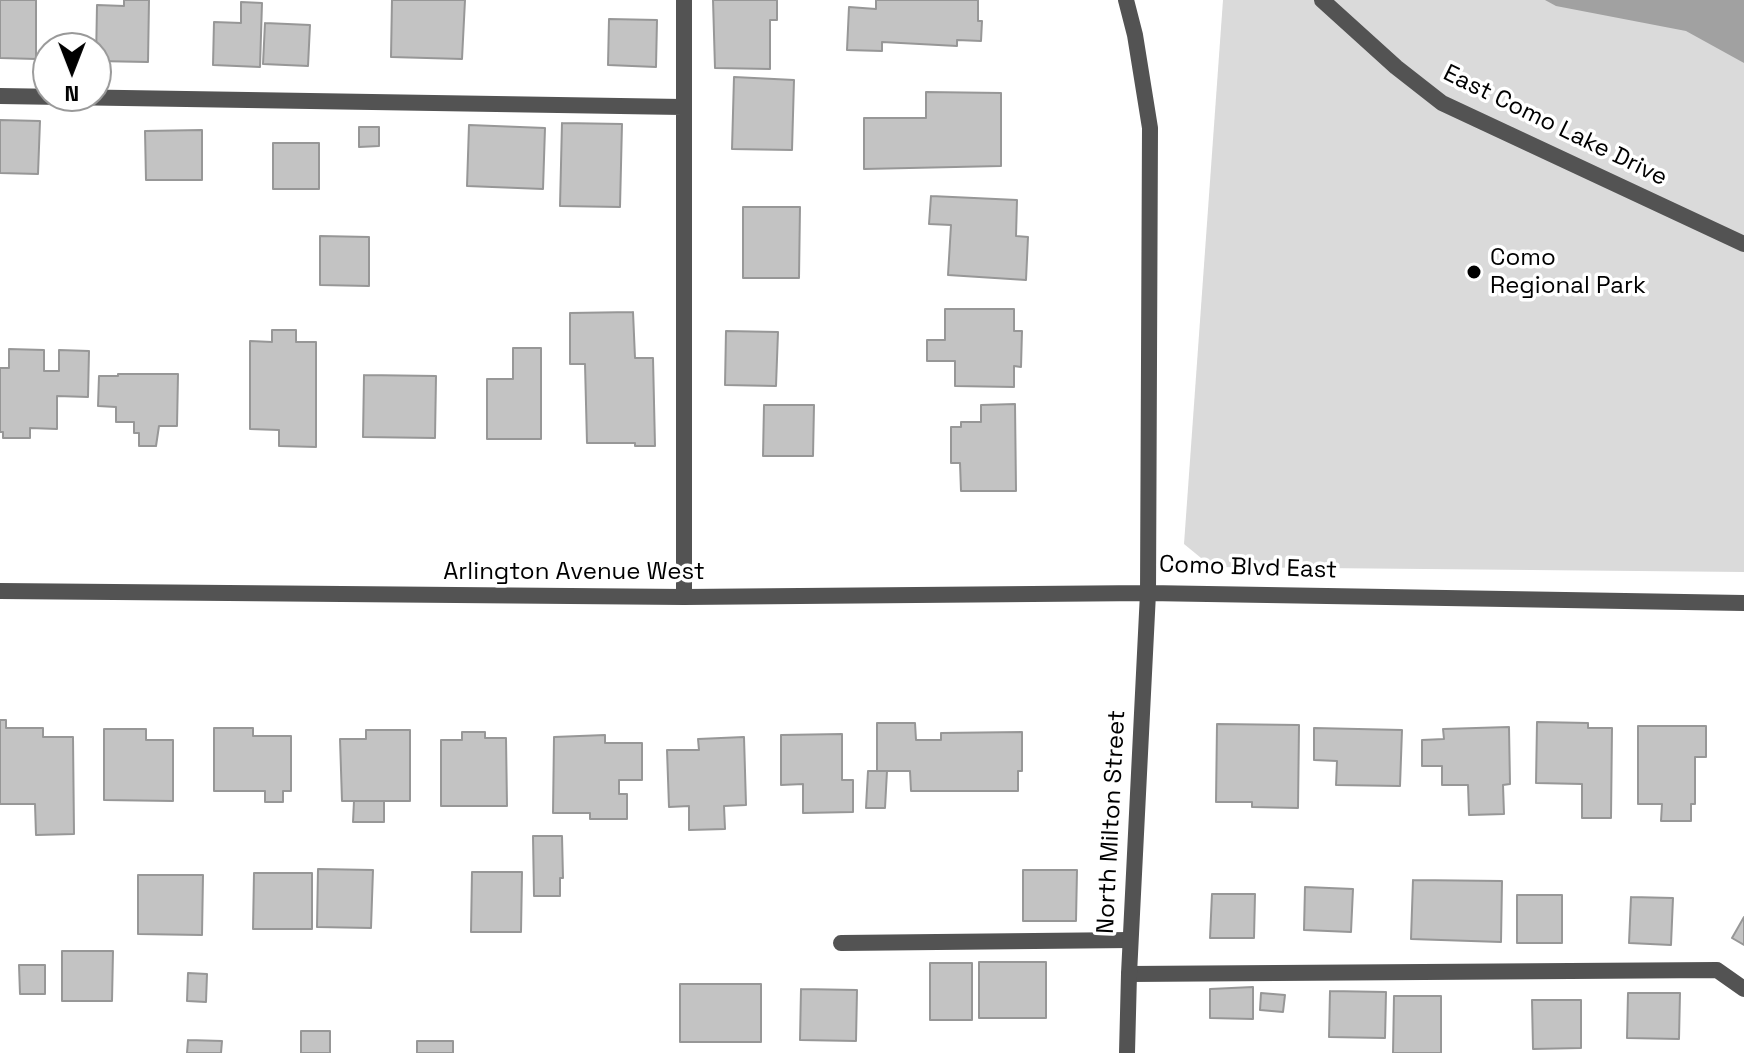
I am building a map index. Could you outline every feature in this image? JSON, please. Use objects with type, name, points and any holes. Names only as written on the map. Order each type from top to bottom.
[{"type":"street","points":[[684,0],[684,597]]},
{"type":"street","name":"Como Blvd East","points":[[1126,0],[1150,128],[1148,593],[1744,603]]},
{"type":"street","name":"East Como Lake Drive","points":[[1322,0],[1396,67],[1442,103],[1744,244]]},
{"type":"street","points":[[0,96],[682,107]]},
{"type":"street","name":"Arlington Avenue West","points":[[0,591],[684,597],[1148,593]]},
{"type":"street","name":"North Milton Street","points":[[1127,1053],[1148,593]]},
{"type":"street","points":[[841,943],[1130,940]]},
{"type":"street","points":[[1129,974],[1717,970],[1744,989]]},
{"type":"shaded area","name":"Como Regional Park","points":[[1223,0],[1744,0],[1744,572],[1212,567],[1184,544]]},
{"type":"shaded area","points":[[1545,0],[1744,0],[1744,63],[1686,31],[1556,6]]},
{"type":"building","points":[[0,0],[36,0],[32,59],[0,58]]},
{"type":"building","points":[[124,0],[149,0],[148,62],[112,61],[112,32],[97,32],[97,5],[124,6]]},
{"type":"building","points":[[392,0],[465,0],[462,59],[391,57]]},
{"type":"building","points":[[713,0],[777,0],[777,20],[770,20],[770,69],[715,68]]},
{"type":"building","points":[[876,0],[978,0],[978,21],[982,21],[981,41],[957,40],[957,46],[882,42],[882,51],[847,50],[849,7],[876,9]]},
{"type":"building","points":[[241,2],[262,3],[260,67],[213,65],[214,22],[241,23]]},
{"type":"building","points":[[609,19],[657,20],[656,67],[608,65]]},
{"type":"building","points":[[265,23],[310,25],[308,66],[263,64]]},
{"type":"building","points":[[734,77],[794,80],[792,150],[732,149]]},
{"type":"building","points":[[926,92],[1001,93],[1001,166],[864,169],[864,118],[926,118]]},
{"type":"building","points":[[0,120],[40,121],[38,174],[0,173]]},
{"type":"building","points":[[562,123],[622,124],[620,207],[560,206]]},
{"type":"building","points":[[469,125],[545,128],[543,189],[467,186]]},
{"type":"building","points":[[359,127],[379,127],[379,146],[359,147]]},
{"type":"building","points":[[202,130],[202,180],[146,180],[145,131]]},
{"type":"building","points":[[273,143],[319,143],[319,189],[273,189]]},
{"type":"building","points":[[931,196],[1017,200],[1016,236],[1028,237],[1026,280],[948,275],[951,225],[929,224]]},
{"type":"building","points":[[743,207],[800,207],[799,278],[743,278]]},
{"type":"building","points":[[320,236],[369,237],[369,286],[320,285]]},
{"type":"building","points":[[945,309],[1014,309],[1014,331],[1022,331],[1021,367],[1014,366],[1014,387],[955,386],[955,361],[927,361],[927,340],[945,340]]},
{"type":"building","points":[[633,312],[635,358],[653,358],[655,446],[587,443],[585,364],[570,364],[570,313]]},
{"type":"building","points":[[272,330],[296,330],[296,342],[316,342],[316,447],[279,446],[279,430],[250,429],[250,341],[272,342]]},
{"type":"building","points":[[726,331],[778,332],[776,386],[725,385]]},
{"type":"building","points":[[513,348],[541,348],[541,439],[487,439],[487,379],[513,379]]},
{"type":"building","points":[[9,349],[44,350],[44,371],[59,371],[59,350],[89,351],[88,397],[57,396],[57,429],[30,428],[30,438],[3,438],[3,432],[0,432],[0,368],[9,368]]},
{"type":"building","points":[[178,374],[177,426],[159,426],[156,446],[139,446],[139,433],[134,433],[134,422],[116,422],[116,407],[98,406],[99,376]]},
{"type":"building","points":[[364,375],[436,376],[435,438],[363,437]]},
{"type":"building","points":[[1015,404],[1016,491],[961,491],[960,463],[951,463],[951,427],[961,427],[961,422],[981,422],[981,405]]},
{"type":"building","points":[[764,405],[814,405],[813,456],[763,456]]},
{"type":"building","points":[[0,720],[6,720],[6,728],[43,728],[43,737],[73,737],[74,834],[36,835],[35,804],[0,804]]},
{"type":"building","points":[[1537,722],[1588,723],[1588,728],[1612,728],[1611,818],[1582,818],[1582,784],[1536,783]]},
{"type":"building","points":[[877,723],[915,723],[916,740],[941,740],[941,733],[1022,732],[1022,771],[1018,771],[1018,791],[911,791],[910,771],[877,771]]},
{"type":"building","points":[[1217,724],[1299,725],[1298,808],[1252,807],[1252,802],[1216,802]]},
{"type":"building","points":[[1638,726],[1706,726],[1706,757],[1695,757],[1695,804],[1691,804],[1691,821],[1661,821],[1662,804],[1638,804]]},
{"type":"building","points":[[1509,727],[1510,784],[1503,785],[1504,814],[1469,815],[1468,785],[1442,785],[1442,766],[1422,766],[1422,740],[1444,739],[1443,729]]},
{"type":"building","points":[[214,728],[253,728],[253,736],[291,736],[291,791],[283,791],[283,802],[265,802],[265,791],[214,791]]},
{"type":"building","points":[[1314,728],[1402,730],[1400,786],[1336,785],[1337,761],[1314,760]]},
{"type":"building","points":[[104,729],[146,729],[146,740],[173,740],[173,801],[104,800]]},
{"type":"building","points":[[366,730],[410,730],[410,801],[342,801],[340,739],[366,739]]},
{"type":"building","points":[[462,732],[485,732],[485,738],[506,738],[507,806],[441,806],[441,740],[462,740]]},
{"type":"building","points":[[842,734],[842,780],[853,780],[853,812],[803,813],[803,784],[781,785],[781,735]]},
{"type":"building","points":[[605,735],[605,743],[642,743],[642,780],[619,780],[619,794],[627,794],[627,819],[590,819],[590,813],[553,813],[554,737]]},
{"type":"building","points":[[744,737],[746,805],[724,806],[725,829],[689,830],[689,806],[669,807],[667,750],[699,750],[698,739]]},
{"type":"building","points":[[868,771],[887,771],[885,808],[866,808]]},
{"type":"building","points":[[354,801],[384,801],[384,822],[353,822]]},
{"type":"building","points":[[533,836],[562,836],[560,896],[534,896]]},
{"type":"building","points":[[318,869],[373,870],[371,928],[317,927]]},
{"type":"building","points":[[1023,870],[1077,870],[1076,921],[1023,921]]},
{"type":"building","points":[[472,872],[522,872],[521,932],[471,932]]},
{"type":"building","points":[[254,873],[312,873],[312,929],[253,929]]},
{"type":"building","points":[[138,875],[203,875],[202,935],[138,934]]},
{"type":"building","points":[[1413,880],[1502,881],[1501,942],[1411,939]]},
{"type":"building","points":[[1305,887],[1353,889],[1351,932],[1304,930]]},
{"type":"building","points":[[1212,894],[1255,894],[1254,938],[1210,938]]},
{"type":"building","points":[[1517,895],[1562,895],[1562,943],[1517,943]]},
{"type":"building","points":[[1631,897],[1673,898],[1671,945],[1629,943]]},
{"type":"building","points":[[1744,917],[1744,945],[1732,938]]},
{"type":"building","points":[[62,951],[113,951],[112,1001],[62,1001]]},
{"type":"building","points":[[979,962],[1046,962],[1046,1018],[979,1018]]},
{"type":"building","points":[[930,963],[972,963],[972,1020],[930,1020]]},
{"type":"building","points":[[19,965],[45,965],[45,994],[20,994]]},
{"type":"building","points":[[188,973],[207,974],[206,1002],[187,1001]]},
{"type":"building","points":[[680,984],[761,984],[761,1042],[680,1042]]},
{"type":"building","points":[[1253,987],[1253,1019],[1210,1018],[1210,989]]},
{"type":"building","points":[[801,989],[857,990],[856,1041],[800,1040]]},
{"type":"building","points":[[1330,991],[1386,992],[1385,1038],[1329,1037]]},
{"type":"building","points":[[1261,993],[1285,995],[1283,1012],[1260,1010]]},
{"type":"building","points":[[1628,993],[1680,993],[1679,1039],[1627,1038]]},
{"type":"building","points":[[1394,996],[1441,996],[1441,1053],[1393,1053]]},
{"type":"building","points":[[1532,1000],[1581,1000],[1581,1048],[1533,1049]]},
{"type":"building","points":[[301,1031],[330,1031],[330,1053],[301,1053]]},
{"type":"building","points":[[188,1040],[222,1041],[221,1053],[187,1053]]},
{"type":"building","points":[[417,1041],[453,1041],[453,1053],[417,1053]]},
{"type":"place","name":"Como Regional Park","points":[[1474,272]]}]
